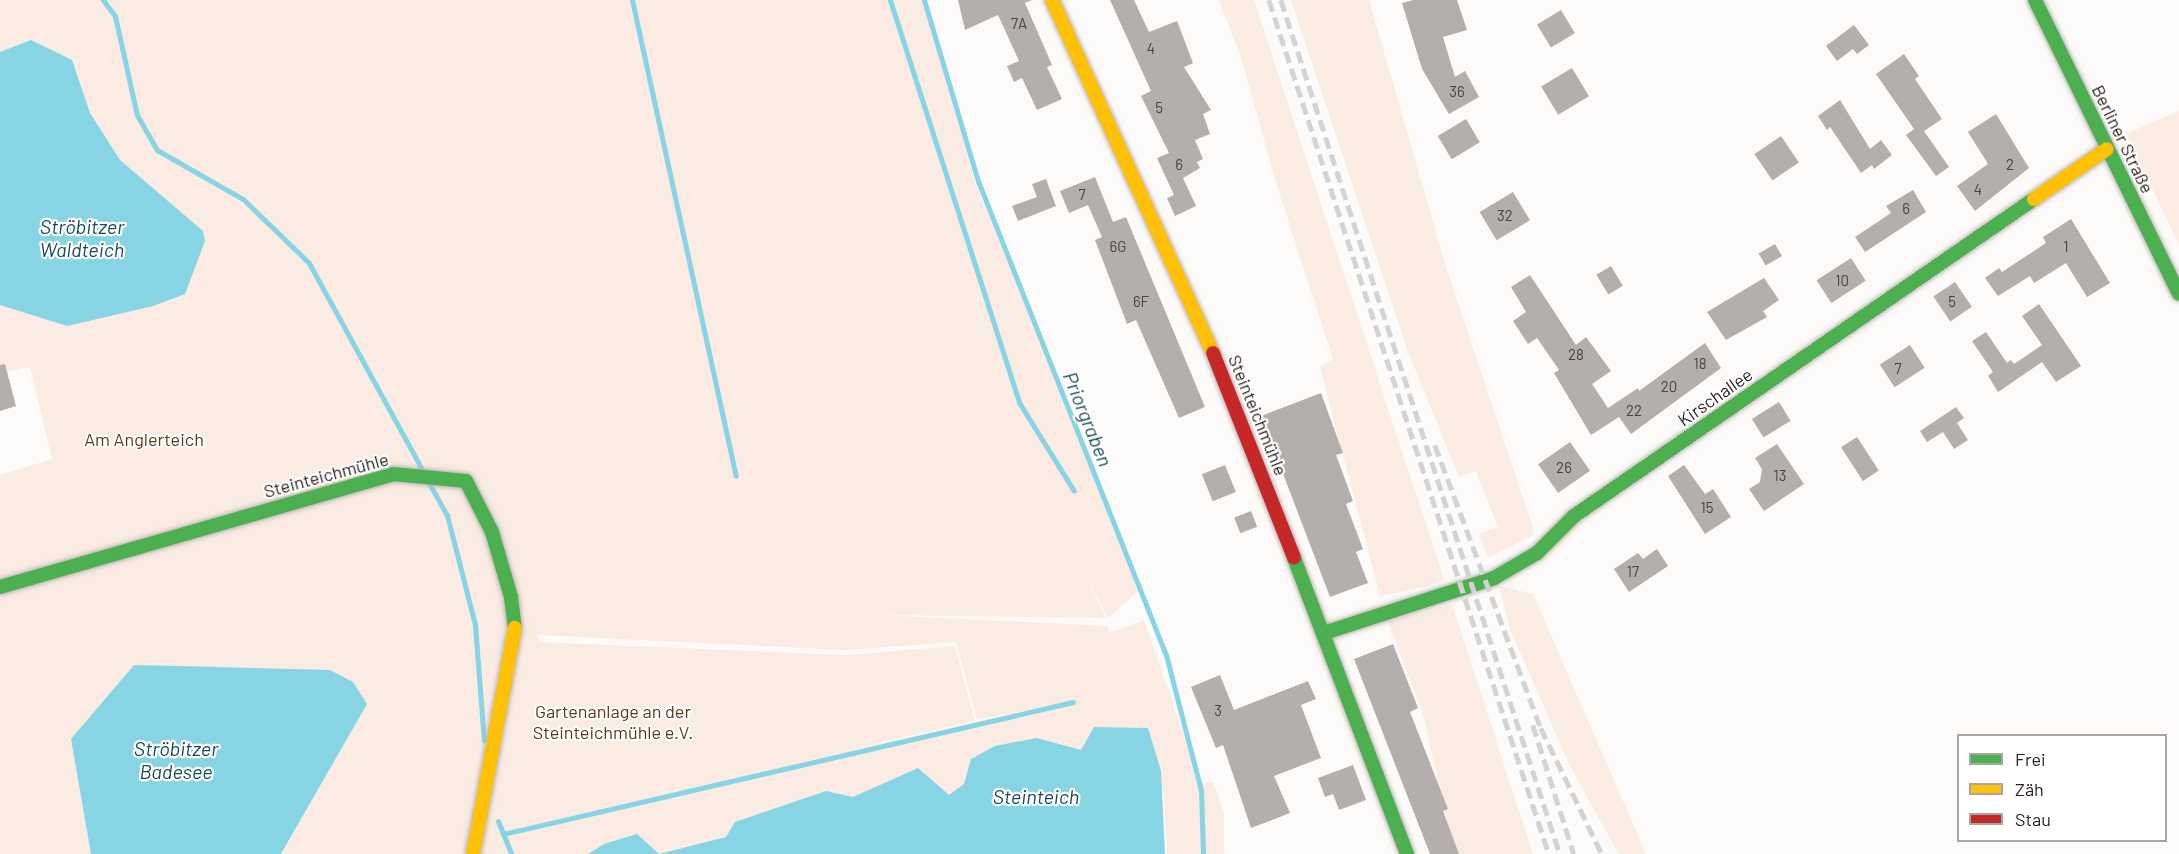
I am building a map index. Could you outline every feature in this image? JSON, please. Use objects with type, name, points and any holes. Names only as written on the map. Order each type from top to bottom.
[{"type":"street","name":"Steinteichmühle","points":[[1052,0],[1232,394],[1407,854]]},
{"type":"street","name":"Berliner Straße","points":[[2035,0],[2179,294]]},
{"type":"street","name":"Kirschallee","points":[[1324,633],[1494,578],[1537,553],[1574,516],[2108,149]]},
{"type":"street","name":"Steinteichmühle","points":[[0,587],[393,474],[466,481],[492,532],[515,629],[473,854]]},
{"type":"green space","points":[[0,0],[926,0],[975,183],[1142,588],[1108,618],[1085,573],[1106,618],[880,615],[1108,626],[1109,633],[1144,620],[1201,784],[1213,782],[1224,813],[1224,854],[1167,854],[1164,795],[1148,728],[1094,727],[1082,752],[971,759],[964,784],[949,796],[853,797],[826,791],[735,822],[726,837],[659,854],[282,854],[366,705],[164,666],[134,665],[71,739],[91,854],[0,854],[0,475],[52,459],[30,367],[0,373],[0,305],[67,326],[205,241],[202,231],[120,160],[90,113],[72,60],[31,40],[0,52]],"holes":[[[538,635],[845,650],[956,642],[977,720],[1050,706],[817,757],[975,721],[955,646],[847,655],[539,642]]]},
{"type":"green space","points":[[1219,0],[1254,0],[1444,579],[1426,587],[1380,596],[1320,367],[1333,359],[1277,186],[1241,57]]},
{"type":"green space","points":[[1291,0],[1369,0],[1447,270],[1533,528],[1533,535],[1488,558],[1479,534],[1498,527],[1476,471],[1459,477],[1408,352]]},
{"type":"green space","points":[[2179,111],[2179,245],[2126,134]]},
{"type":"green space","points":[[1499,586],[1533,594],[1646,854],[1619,854],[1598,817],[1568,762],[1510,629]]},
{"type":"green space","points":[[1452,604],[1533,854],[1459,854],[1449,829],[1423,714],[1388,622]]},
{"type":"water","name":"Ströbitzer Waldteich","points":[[31,40],[72,60],[90,113],[120,160],[203,231],[205,241],[185,294],[153,306],[67,326],[0,305],[0,52]]},
{"type":"water","name":"Ströbitzer Badesee","points":[[134,665],[330,670],[353,682],[367,704],[281,854],[91,854],[71,739]]},
{"type":"water","name":"Steinteich","points":[[1094,727],[1148,728],[1161,771],[1165,854],[659,854],[726,837],[735,822],[826,791],[853,797],[918,768],[949,795],[964,784],[971,759],[995,746],[1037,738],[1081,750]]},
{"type":"water","points":[[637,834],[659,854],[588,854],[604,844]]},
{"type":"building","points":[[958,0],[1032,0],[1025,3],[1052,65],[1047,67],[1062,99],[1037,110],[1022,78],[1014,82],[1007,66],[1019,61],[998,15],[965,30]]},
{"type":"building","points":[[1110,0],[1134,0],[1149,32],[1177,21],[1193,63],[1184,67],[1211,110],[1203,114],[1210,134],[1195,140],[1203,159],[1197,162],[1200,168],[1183,178],[1196,206],[1175,216],[1167,198],[1174,195],[1157,158],[1169,153],[1141,96],[1151,91]]},
{"type":"building","points":[[1413,0],[1457,0],[1467,30],[1443,37],[1455,77],[1465,71],[1479,97],[1449,114],[1422,69],[1402,3]]},
{"type":"building","points":[[1561,10],[1575,33],[1551,48],[1537,24]]},
{"type":"building","points":[[1854,25],[1869,45],[1857,54],[1853,49],[1837,61],[1826,46]]},
{"type":"building","points":[[1904,54],[1919,76],[1915,79],[1942,119],[1924,131],[1949,167],[1936,176],[1906,135],[1914,129],[1876,74]]},
{"type":"building","points":[[1572,68],[1589,96],[1558,115],[1541,87]]},
{"type":"building","points":[[1840,100],[1870,149],[1881,140],[1892,155],[1874,169],[1872,165],[1861,173],[1830,127],[1827,130],[1818,116]]},
{"type":"building","points":[[1996,114],[2029,168],[1975,211],[1957,186],[1988,164],[1968,132]]},
{"type":"building","points":[[1466,119],[1480,142],[1452,159],[1438,136]]},
{"type":"building","points":[[1781,136],[1799,163],[1772,180],[1754,154]]},
{"type":"building","points":[[1095,177],[1113,222],[1126,217],[1205,407],[1179,418],[1136,320],[1127,324],[1095,240],[1102,237],[1088,205],[1069,213],[1060,191]]},
{"type":"building","points":[[1046,179],[1056,206],[1018,221],[1012,206],[1037,197],[1032,184]]},
{"type":"building","points":[[1913,190],[1926,212],[1865,252],[1855,237],[1891,213],[1886,206]]},
{"type":"building","points":[[1513,192],[1530,220],[1497,240],[1480,212]]},
{"type":"building","points":[[2071,219],[2110,283],[2087,297],[2066,263],[2034,283],[2030,276],[1998,296],[1985,278],[1999,268],[2002,272],[2046,243],[2043,237]]},
{"type":"building","points":[[1775,244],[1782,256],[1766,266],[1759,254]]},
{"type":"building","points":[[1851,258],[1866,281],[1831,303],[1817,280]]},
{"type":"building","points":[[1611,266],[1623,286],[1608,294],[1596,275]]},
{"type":"building","points":[[1530,275],[1576,345],[1586,337],[1611,371],[1592,384],[1608,408],[1638,388],[1639,391],[1705,343],[1721,368],[1631,434],[1619,417],[1591,435],[1554,373],[1559,370],[1537,338],[1528,344],[1513,321],[1526,312],[1511,287]]},
{"type":"building","points":[[1764,278],[1779,300],[1763,311],[1767,317],[1726,340],[1707,312]]},
{"type":"building","points":[[1955,282],[1972,307],[1950,321],[1933,297]]},
{"type":"building","points":[[2039,304],[2081,366],[2056,382],[2042,362],[1998,392],[1988,376],[1993,372],[1972,341],[1986,332],[2007,363],[2011,360],[2014,364],[2042,345],[2022,316]]},
{"type":"building","points":[[1910,345],[1925,368],[1895,387],[1880,365]]},
{"type":"building","points":[[5,364],[16,406],[0,411],[0,365]]},
{"type":"building","points":[[1321,393],[1343,453],[1336,455],[1353,501],[1346,504],[1363,549],[1356,552],[1368,583],[1330,597],[1261,416]]},
{"type":"building","points":[[1779,402],[1791,421],[1764,438],[1752,419]]},
{"type":"building","points":[[1956,407],[1964,418],[1957,423],[1968,440],[1954,449],[1943,432],[1927,442],[1920,431]]},
{"type":"building","points":[[1857,437],[1879,471],[1863,481],[1841,447]]},
{"type":"building","points":[[1570,442],[1590,471],[1558,493],[1538,464]]},
{"type":"building","points":[[1777,444],[1804,484],[1764,511],[1749,489],[1760,482],[1762,469],[1755,458]]},
{"type":"building","points":[[1225,465],[1236,492],[1213,501],[1202,474]]},
{"type":"building","points":[[1684,465],[1705,494],[1713,489],[1731,517],[1705,534],[1668,476]]},
{"type":"building","points":[[1251,511],[1257,527],[1240,533],[1234,517]]},
{"type":"building","points":[[1657,549],[1668,566],[1629,592],[1614,569],[1638,553],[1643,559]]},
{"type":"building","points":[[1393,644],[1418,708],[1410,712],[1448,809],[1443,811],[1459,854],[1430,854],[1354,659]]},
{"type":"building","points":[[1220,675],[1234,710],[1308,681],[1316,699],[1301,705],[1321,758],[1274,776],[1290,813],[1251,828],[1223,745],[1216,748],[1191,687]]},
{"type":"building","points":[[1353,765],[1366,800],[1339,810],[1333,794],[1325,797],[1318,778]]},
{"type":"waterway","points":[[103,0],[115,16],[137,115],[157,150],[243,199],[309,263],[422,469]]},
{"type":"waterway","points":[[632,0],[736,476]]},
{"type":"waterway","points":[[890,0],[1020,404],[1074,491]]},
{"type":"waterway","name":"Priorgraben","points":[[924,0],[978,181],[1166,655],[1201,790],[1203,854]]},
{"type":"waterway","points":[[429,483],[447,515],[475,625],[484,741]]},
{"type":"waterway","points":[[503,834],[1073,702]]},
{"type":"waterway","points":[[498,821],[511,854]]},
{"type":"railway","points":[[1269,0],[1549,854]]},
{"type":"railway","points":[[1281,0],[1560,854]]},
{"type":"railway","points":[[1435,445],[1541,728],[1602,854]]},
{"type":"railway","points":[[1533,725],[1574,854]]},
{"type":"traffic: fast","points":[[2035,0],[2179,294]]},
{"type":"traffic: fast","points":[[1324,633],[1494,578],[1537,553],[1574,516],[2034,199]]},
{"type":"traffic: fast","points":[[0,587],[393,474],[466,481],[492,532],[511,597],[515,628]]},
{"type":"traffic: fast","points":[[1294,558],[1407,854]]},
{"type":"traffic: slow","points":[[1052,0],[1213,353]]},
{"type":"traffic: slow","points":[[2034,199],[2107,149]]},
{"type":"traffic: slow","points":[[473,854],[515,628]]},
{"type":"traffic: jam","points":[[1213,353],[1294,558]]},
{"type":"park label","name":"Am Anglerteich","points":[[144,439]]},
{"type":"park label","name":"Gartenanlage an der Steinteichmühle e.V.","points":[[613,722]]}]
